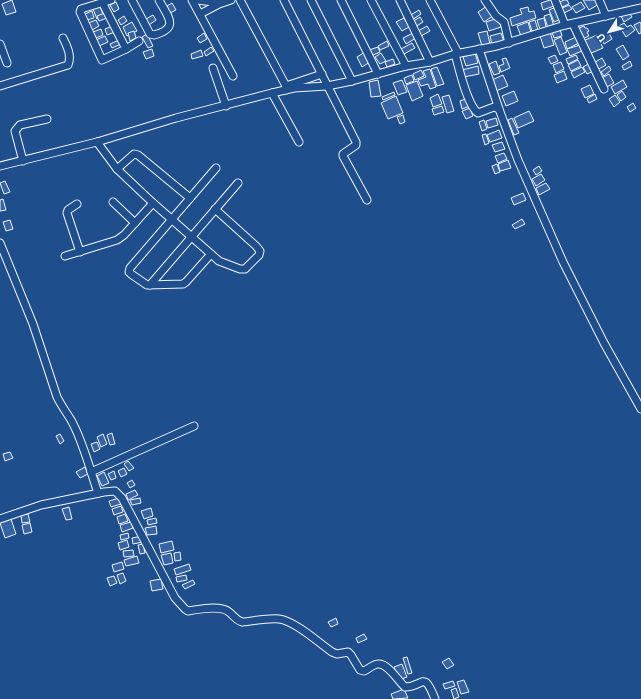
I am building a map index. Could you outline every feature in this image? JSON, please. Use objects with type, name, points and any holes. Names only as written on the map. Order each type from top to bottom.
[{"type":"street","points":[[111,0],[81,9],[80,12],[102,60],[139,41]]},
{"type":"street","points":[[132,0],[150,34],[154,35],[168,28],[170,25],[170,21],[159,0]]},
{"type":"street","points":[[192,0],[233,76]]},
{"type":"street","points":[[197,0],[222,3]]},
{"type":"street","points":[[200,14],[231,0]]},
{"type":"street","points":[[240,0],[286,88]]},
{"type":"street","points":[[284,0],[356,142],[356,145],[343,154],[343,156],[367,200]]},
{"type":"street","points":[[311,0],[352,81]]},
{"type":"street","points":[[341,0],[378,74]]},
{"type":"street","points":[[371,0],[406,66]]},
{"type":"street","points":[[400,0],[430,62]]},
{"type":"street","points":[[430,0],[456,54],[469,101],[475,111],[478,113],[494,107],[499,110]]},
{"type":"street","points":[[485,0],[496,16],[504,22],[509,43]]},
{"type":"street","points":[[555,0],[565,25]]},
{"type":"street","points":[[599,0],[606,16]]},
{"type":"street","points":[[102,2],[126,49]]},
{"type":"street","points":[[286,88],[327,86],[352,81],[406,66],[430,62],[456,54],[509,43],[565,25],[641,8]]},
{"type":"street","points":[[573,24],[604,88]]},
{"type":"street","points":[[0,86],[68,65],[70,60],[69,54],[63,38]]},
{"type":"street","points":[[0,44],[7,63]]},
{"type":"street","points":[[479,49],[499,110],[518,160],[563,262],[604,343],[641,409]]},
{"type":"street","points":[[213,68],[226,106]]},
{"type":"street","points":[[0,166],[97,142],[176,118],[272,93],[322,74]]},
{"type":"street","points":[[272,93],[298,142]]},
{"type":"street","points":[[23,161],[15,131],[20,125],[47,119]]},
{"type":"street","points":[[97,142],[117,169],[219,261],[240,269],[245,269],[260,253],[256,246],[215,209]]},
{"type":"street","points":[[117,169],[130,155],[138,155],[190,198]]},
{"type":"street","points":[[211,254],[183,284],[144,284],[129,272],[130,268],[216,168]]},
{"type":"street","points":[[150,285],[238,183]]},
{"type":"street","points":[[113,202],[135,223]]},
{"type":"street","points":[[65,256],[117,240],[124,235],[153,203]]},
{"type":"street","points":[[78,204],[68,210],[67,213],[80,252]]},
{"type":"street","points":[[0,243],[32,324],[57,397],[71,420],[98,493]]},
{"type":"street","points":[[91,472],[194,426]]},
{"type":"street","points":[[0,519],[41,505],[115,491],[122,498],[175,598],[188,611],[224,608],[229,611],[238,621],[242,622],[280,619],[291,623],[332,652],[337,654],[348,652],[360,670],[364,671],[377,664],[381,664],[386,666],[405,687],[425,682],[428,684],[435,699]]},
{"type":"building","points":[[12,0],[16,12],[6,15],[2,4]]},
{"type":"building","points":[[552,0],[554,6],[543,10],[541,3]]},
{"type":"building","points":[[567,0],[569,4],[560,8],[558,3]]},
{"type":"building","points":[[583,0],[597,0],[599,4],[589,10]]},
{"type":"building","points":[[116,2],[119,9],[114,12],[110,5]]},
{"type":"building","points":[[581,2],[585,8],[576,13],[572,7]]},
{"type":"building","points":[[172,3],[176,10],[170,13],[167,6]]},
{"type":"building","points":[[569,5],[572,9],[562,14],[560,9]]},
{"type":"building","points":[[100,6],[104,17],[97,19],[93,9]]},
{"type":"building","points":[[487,6],[493,16],[484,22],[478,12]]},
{"type":"building","points":[[528,7],[529,12],[534,11],[536,18],[512,26],[510,18],[522,14],[520,9]]},
{"type":"building","points":[[556,7],[561,19],[554,22],[549,10]]},
{"type":"building","points":[[419,10],[421,14],[412,20],[409,16]]},
{"type":"building","points":[[92,11],[94,18],[87,20],[85,14]]},
{"type":"building","points":[[629,12],[632,17],[624,22],[621,16]]},
{"type":"building","points":[[105,13],[107,18],[99,21],[97,16]]},
{"type":"building","points":[[550,14],[554,26],[548,28],[544,16]]},
{"type":"building","points":[[153,15],[156,20],[149,25],[146,19]]},
{"type":"building","points":[[124,16],[127,21],[121,25],[118,20]]},
{"type":"building","points":[[420,17],[423,22],[415,27],[412,22]]},
{"type":"building","points":[[404,18],[409,27],[402,31],[396,22]]},
{"type":"building","points":[[498,18],[501,27],[489,31],[486,22]]},
{"type":"building","points":[[544,18],[547,30],[541,32],[537,20]]},
{"type":"building","points":[[96,20],[99,26],[92,30],[88,23]]},
{"type":"building","points":[[535,20],[538,30],[532,31],[529,22]]},
{"type":"building","points":[[132,22],[137,31],[127,36],[123,27]]},
{"type":"building","points":[[528,22],[531,32],[521,36],[517,26]]},
{"type":"building","points":[[640,22],[641,33],[639,34],[634,25]]},
{"type":"building","points":[[624,23],[627,27],[631,25],[635,30],[626,37],[619,26]]},
{"type":"building","points":[[113,26],[115,32],[107,35],[105,29]]},
{"type":"building","points":[[427,26],[430,31],[421,36],[418,31]]},
{"type":"building","points":[[584,26],[589,31],[587,32],[589,36],[582,39],[577,29]]},
{"type":"building","points":[[101,29],[103,35],[96,38],[93,32]]},
{"type":"building","points":[[560,29],[562,36],[554,38],[552,32]]},
{"type":"building","points":[[134,31],[136,38],[130,41],[128,33]]},
{"type":"building","points":[[487,31],[490,44],[482,46],[478,33]]},
{"type":"building","points":[[550,32],[554,45],[544,48],[540,36]]},
{"type":"building","points":[[204,33],[207,39],[200,43],[197,38]]},
{"type":"building","points":[[413,33],[416,38],[406,44],[403,38]]},
{"type":"building","points":[[501,33],[504,42],[492,45],[490,36]]},
{"type":"building","points":[[609,33],[612,39],[604,44],[601,37]]},
{"type":"building","points":[[147,34],[153,46],[148,48],[142,37]]},
{"type":"building","points":[[597,35],[603,48],[589,54],[583,41]]},
{"type":"building","points":[[105,36],[108,42],[99,46],[96,40]]},
{"type":"building","points":[[561,37],[567,52],[560,55],[554,40]]},
{"type":"building","points":[[576,37],[579,43],[567,49],[565,42]]},
{"type":"building","points":[[119,40],[121,44],[112,48],[110,44]]},
{"type":"building","points":[[387,41],[389,46],[380,50],[378,46]]},
{"type":"building","points":[[412,43],[415,48],[404,54],[401,49]]},
{"type":"building","points":[[580,45],[582,51],[570,56],[567,49]]},
{"type":"building","points":[[623,45],[629,56],[623,60],[616,49]]},
{"type":"building","points":[[211,47],[214,51],[206,56],[204,52]]},
{"type":"building","points":[[378,47],[380,52],[371,56],[369,50]]},
{"type":"building","points":[[152,49],[154,56],[146,59],[143,52]]},
{"type":"building","points":[[201,50],[203,56],[192,59],[191,54]]},
{"type":"building","points":[[365,52],[370,62],[362,67],[357,57]]},
{"type":"building","points":[[381,53],[386,61],[380,64],[375,57]]},
{"type":"building","points":[[475,53],[478,63],[466,66],[463,57]]},
{"type":"building","points":[[555,55],[558,61],[551,64],[548,58]]},
{"type":"building","points":[[576,55],[578,59],[568,64],[566,59]]},
{"type":"building","points":[[506,58],[510,68],[501,72],[499,66],[504,64],[502,59]]},
{"type":"building","points":[[602,58],[606,65],[595,71],[592,64]]},
{"type":"building","points":[[393,59],[395,64],[387,67],[385,62]]},
{"type":"building","points":[[578,60],[581,66],[571,71],[568,65]]},
{"type":"building","points":[[496,61],[500,73],[494,75],[489,64]]},
{"type":"building","points":[[630,61],[632,66],[624,70],[622,66]]},
{"type":"building","points":[[561,62],[564,69],[556,73],[553,65]]},
{"type":"building","points":[[590,63],[594,71],[587,74],[583,67]]},
{"type":"building","points":[[478,66],[479,74],[464,77],[462,70]]},
{"type":"building","points":[[609,66],[611,70],[604,76],[601,72]]},
{"type":"building","points":[[437,67],[444,84],[437,86],[431,69]]},
{"type":"building","points":[[582,67],[585,72],[574,78],[571,72]]},
{"type":"building","points":[[430,69],[436,87],[430,89],[428,84],[421,86],[418,80],[426,77],[423,71]]},
{"type":"building","points":[[421,70],[424,76],[415,80],[413,74]]},
{"type":"building","points":[[564,71],[567,79],[557,83],[554,75]]},
{"type":"building","points":[[609,74],[614,83],[607,87],[602,78]]},
{"type":"building","points":[[412,75],[414,81],[406,84],[404,78]]},
{"type":"building","points":[[503,75],[508,86],[496,91],[492,80]]},
{"type":"building","points":[[378,80],[381,96],[371,97],[369,82]]},
{"type":"building","points":[[402,80],[407,92],[398,95],[393,83]]},
{"type":"building","points":[[623,80],[627,87],[615,94],[611,87]]},
{"type":"building","points":[[417,81],[423,96],[412,101],[406,85]]},
{"type":"building","points":[[590,85],[594,94],[585,98],[581,89]]},
{"type":"building","points":[[514,91],[518,101],[506,106],[502,96]]},
{"type":"building","points":[[622,91],[626,97],[621,101],[617,95]]},
{"type":"building","points":[[394,92],[395,95],[383,100],[382,97]]},
{"type":"building","points":[[438,94],[442,104],[433,107],[430,98]]},
{"type":"building","points":[[595,94],[597,99],[589,103],[587,99]]},
{"type":"building","points":[[449,95],[454,111],[447,113],[442,97]]},
{"type":"building","points":[[615,95],[620,102],[614,107],[609,99]]},
{"type":"building","points":[[396,96],[403,113],[388,119],[381,103]]},
{"type":"building","points":[[468,98],[470,106],[462,109],[460,101]]},
{"type":"building","points":[[633,103],[636,108],[630,112],[627,107]]},
{"type":"building","points":[[442,106],[444,112],[434,115],[432,109]]},
{"type":"building","points":[[470,108],[473,116],[466,119],[462,111]]},
{"type":"building","points":[[529,111],[534,121],[518,128],[514,118]]},
{"type":"building","points":[[403,115],[405,122],[400,124],[397,117]]},
{"type":"building","points":[[496,118],[498,125],[488,128],[486,121]]},
{"type":"building","points":[[512,118],[519,133],[514,135],[508,120]]},
{"type":"building","points":[[484,120],[487,129],[482,131],[479,122]]},
{"type":"building","points":[[499,130],[502,138],[490,142],[487,135]]},
{"type":"building","points":[[486,134],[489,143],[485,145],[482,135]]},
{"type":"building","points":[[502,142],[505,149],[495,152],[492,145]]},
{"type":"building","points":[[504,153],[507,159],[498,163],[495,156]]},
{"type":"building","points":[[508,160],[511,168],[500,171],[498,164]]},
{"type":"building","points":[[497,164],[500,172],[495,174],[492,166]]},
{"type":"building","points":[[539,166],[542,171],[536,175],[533,170]]},
{"type":"building","points":[[541,174],[545,180],[536,186],[532,179]]},
{"type":"building","points":[[5,181],[10,192],[4,194],[0,183]]},
{"type":"building","points":[[546,183],[550,189],[539,195],[536,188]]},
{"type":"building","points":[[523,193],[526,200],[514,205],[511,198]]},
{"type":"building","points":[[3,199],[6,210],[0,211],[0,200]]},
{"type":"building","points":[[522,219],[525,224],[515,229],[512,225]]},
{"type":"building","points":[[10,220],[13,229],[6,231],[3,222]]},
{"type":"building","points":[[112,433],[115,444],[110,445],[107,435]]},
{"type":"building","points":[[60,434],[64,441],[60,444],[56,436]]},
{"type":"building","points":[[103,434],[107,444],[101,447],[97,437]]},
{"type":"building","points":[[97,442],[100,449],[94,452],[91,444]]},
{"type":"building","points":[[10,452],[13,458],[5,461],[3,454]]},
{"type":"building","points":[[128,461],[134,468],[129,471],[124,464]]},
{"type":"building","points":[[85,467],[88,474],[80,478],[76,472]]},
{"type":"building","points":[[124,468],[127,474],[121,477],[118,471]]},
{"type":"building","points":[[114,471],[116,478],[111,480],[108,474]]},
{"type":"building","points":[[104,472],[109,483],[102,486],[97,476]]},
{"type":"building","points":[[132,480],[135,485],[130,488],[127,483]]},
{"type":"building","points":[[135,490],[138,495],[128,500],[126,494]]},
{"type":"building","points":[[119,498],[121,504],[111,507],[109,501]]},
{"type":"building","points":[[140,498],[141,503],[132,505],[130,500]]},
{"type":"building","points":[[121,506],[123,512],[114,515],[112,509]]},
{"type":"building","points":[[69,507],[72,519],[66,520],[62,509]]},
{"type":"building","points":[[151,508],[153,516],[144,519],[141,511]]},
{"type":"building","points":[[28,514],[30,522],[22,523],[21,515]]},
{"type":"building","points":[[125,514],[128,521],[119,524],[117,517]]},
{"type":"building","points":[[156,518],[157,523],[148,525],[147,520]]},
{"type":"building","points":[[11,519],[16,534],[5,538],[0,523]]},
{"type":"building","points":[[131,522],[133,528],[122,532],[120,525]]},
{"type":"building","points":[[30,523],[32,532],[24,534],[22,525]]},
{"type":"building","points":[[156,526],[157,534],[147,535],[145,528]]},
{"type":"building","points":[[128,533],[129,538],[121,540],[120,535]]},
{"type":"building","points":[[142,536],[143,542],[133,544],[132,538]]},
{"type":"building","points":[[127,540],[129,547],[120,550],[118,543]]},
{"type":"building","points":[[172,541],[174,550],[161,553],[159,544]]},
{"type":"building","points":[[143,544],[145,553],[140,554],[138,545]]},
{"type":"building","points":[[133,550],[134,556],[124,557],[123,551]]},
{"type":"building","points":[[180,552],[181,560],[175,561],[174,553]]},
{"type":"building","points":[[171,553],[173,563],[164,565],[161,555]]},
{"type":"building","points":[[137,556],[139,563],[126,566],[124,560]]},
{"type":"building","points":[[122,562],[124,569],[114,572],[112,565]]},
{"type":"building","points":[[189,564],[191,570],[176,575],[174,569]]},
{"type":"building","points":[[123,573],[126,581],[120,584],[117,575]]},
{"type":"building","points":[[186,575],[187,580],[177,582],[176,577]]},
{"type":"building","points":[[114,576],[117,583],[110,586],[107,578]]},
{"type":"building","points":[[161,579],[163,589],[152,591],[150,581]]},
{"type":"building","points":[[193,580],[195,584],[185,589],[182,585]]},
{"type":"building","points":[[336,618],[338,624],[331,627],[328,622]]},
{"type":"building","points":[[364,634],[367,639],[358,643],[356,638]]},
{"type":"building","points":[[407,657],[412,673],[408,674],[403,658]]},
{"type":"building","points":[[449,658],[454,665],[447,669],[442,662]]},
{"type":"building","points":[[402,664],[407,677],[399,680],[394,667]]},
{"type":"building","points":[[464,680],[469,692],[461,694],[457,682]]},
{"type":"building","points":[[453,681],[455,686],[445,689],[443,684]]},
{"type":"building","points":[[456,688],[459,697],[454,699],[451,690]]},
{"type":"building","points":[[404,689],[408,698],[393,699],[391,694]]}]
